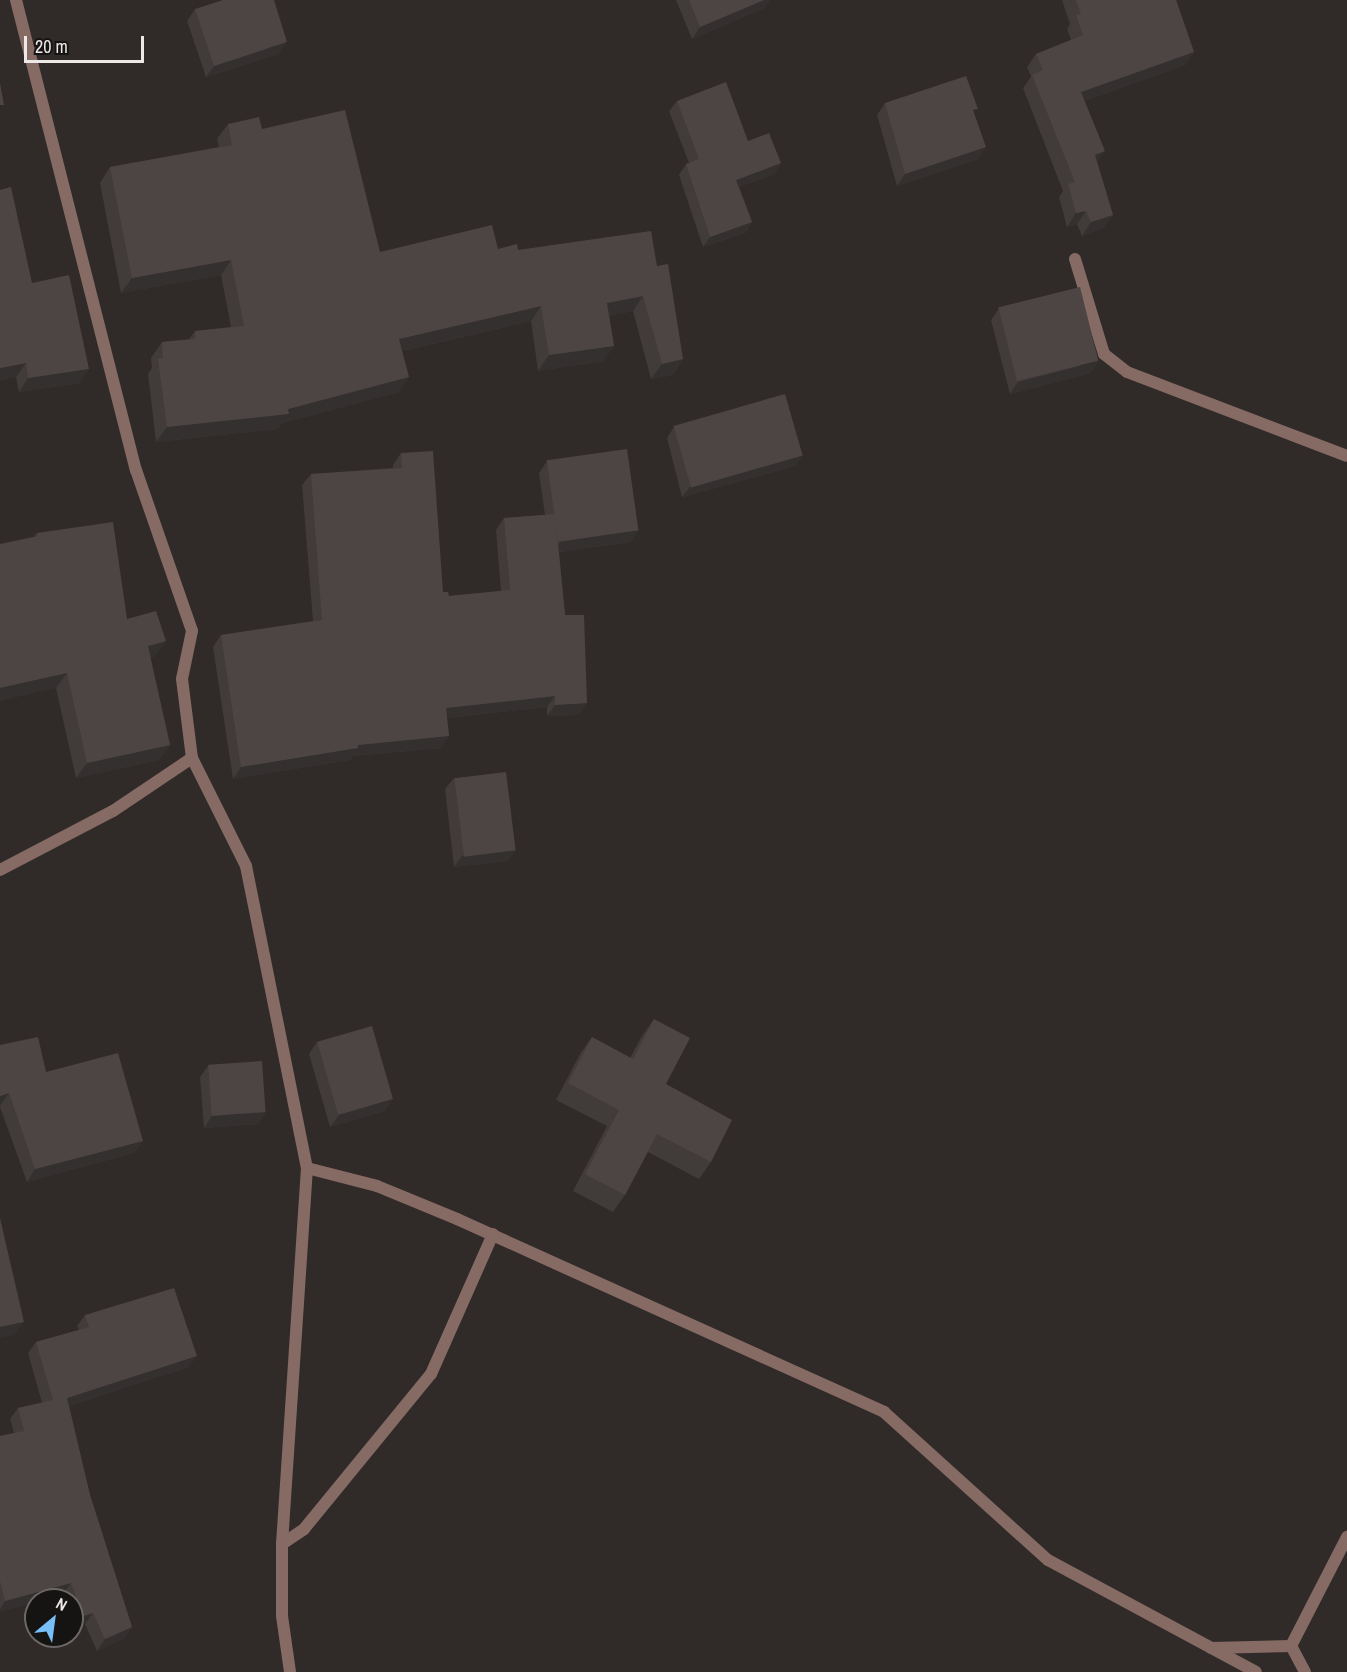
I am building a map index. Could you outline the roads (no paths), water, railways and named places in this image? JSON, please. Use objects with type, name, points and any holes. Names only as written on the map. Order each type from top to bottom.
[{"type":"street","points":[[16,0],[136,470],[192,631],[182,679],[192,758],[246,866],[307,1168],[282,1544],[282,1616],[290,1672]]},
{"type":"street","points":[[1075,259],[1104,354],[1127,372],[1347,456]]},
{"type":"street","points":[[0,870],[113,811],[192,758]]},
{"type":"street","points":[[307,1168],[377,1186],[493,1234],[884,1412],[1048,1560],[1256,1672]]},
{"type":"street","points":[[282,1544],[304,1529],[431,1374],[493,1234]]},
{"type":"street","points":[[1291,1646],[1347,1537]]},
{"type":"street","points":[[1210,1648],[1291,1646]]},
{"type":"street","points":[[1291,1646],[1305,1672]]}]
